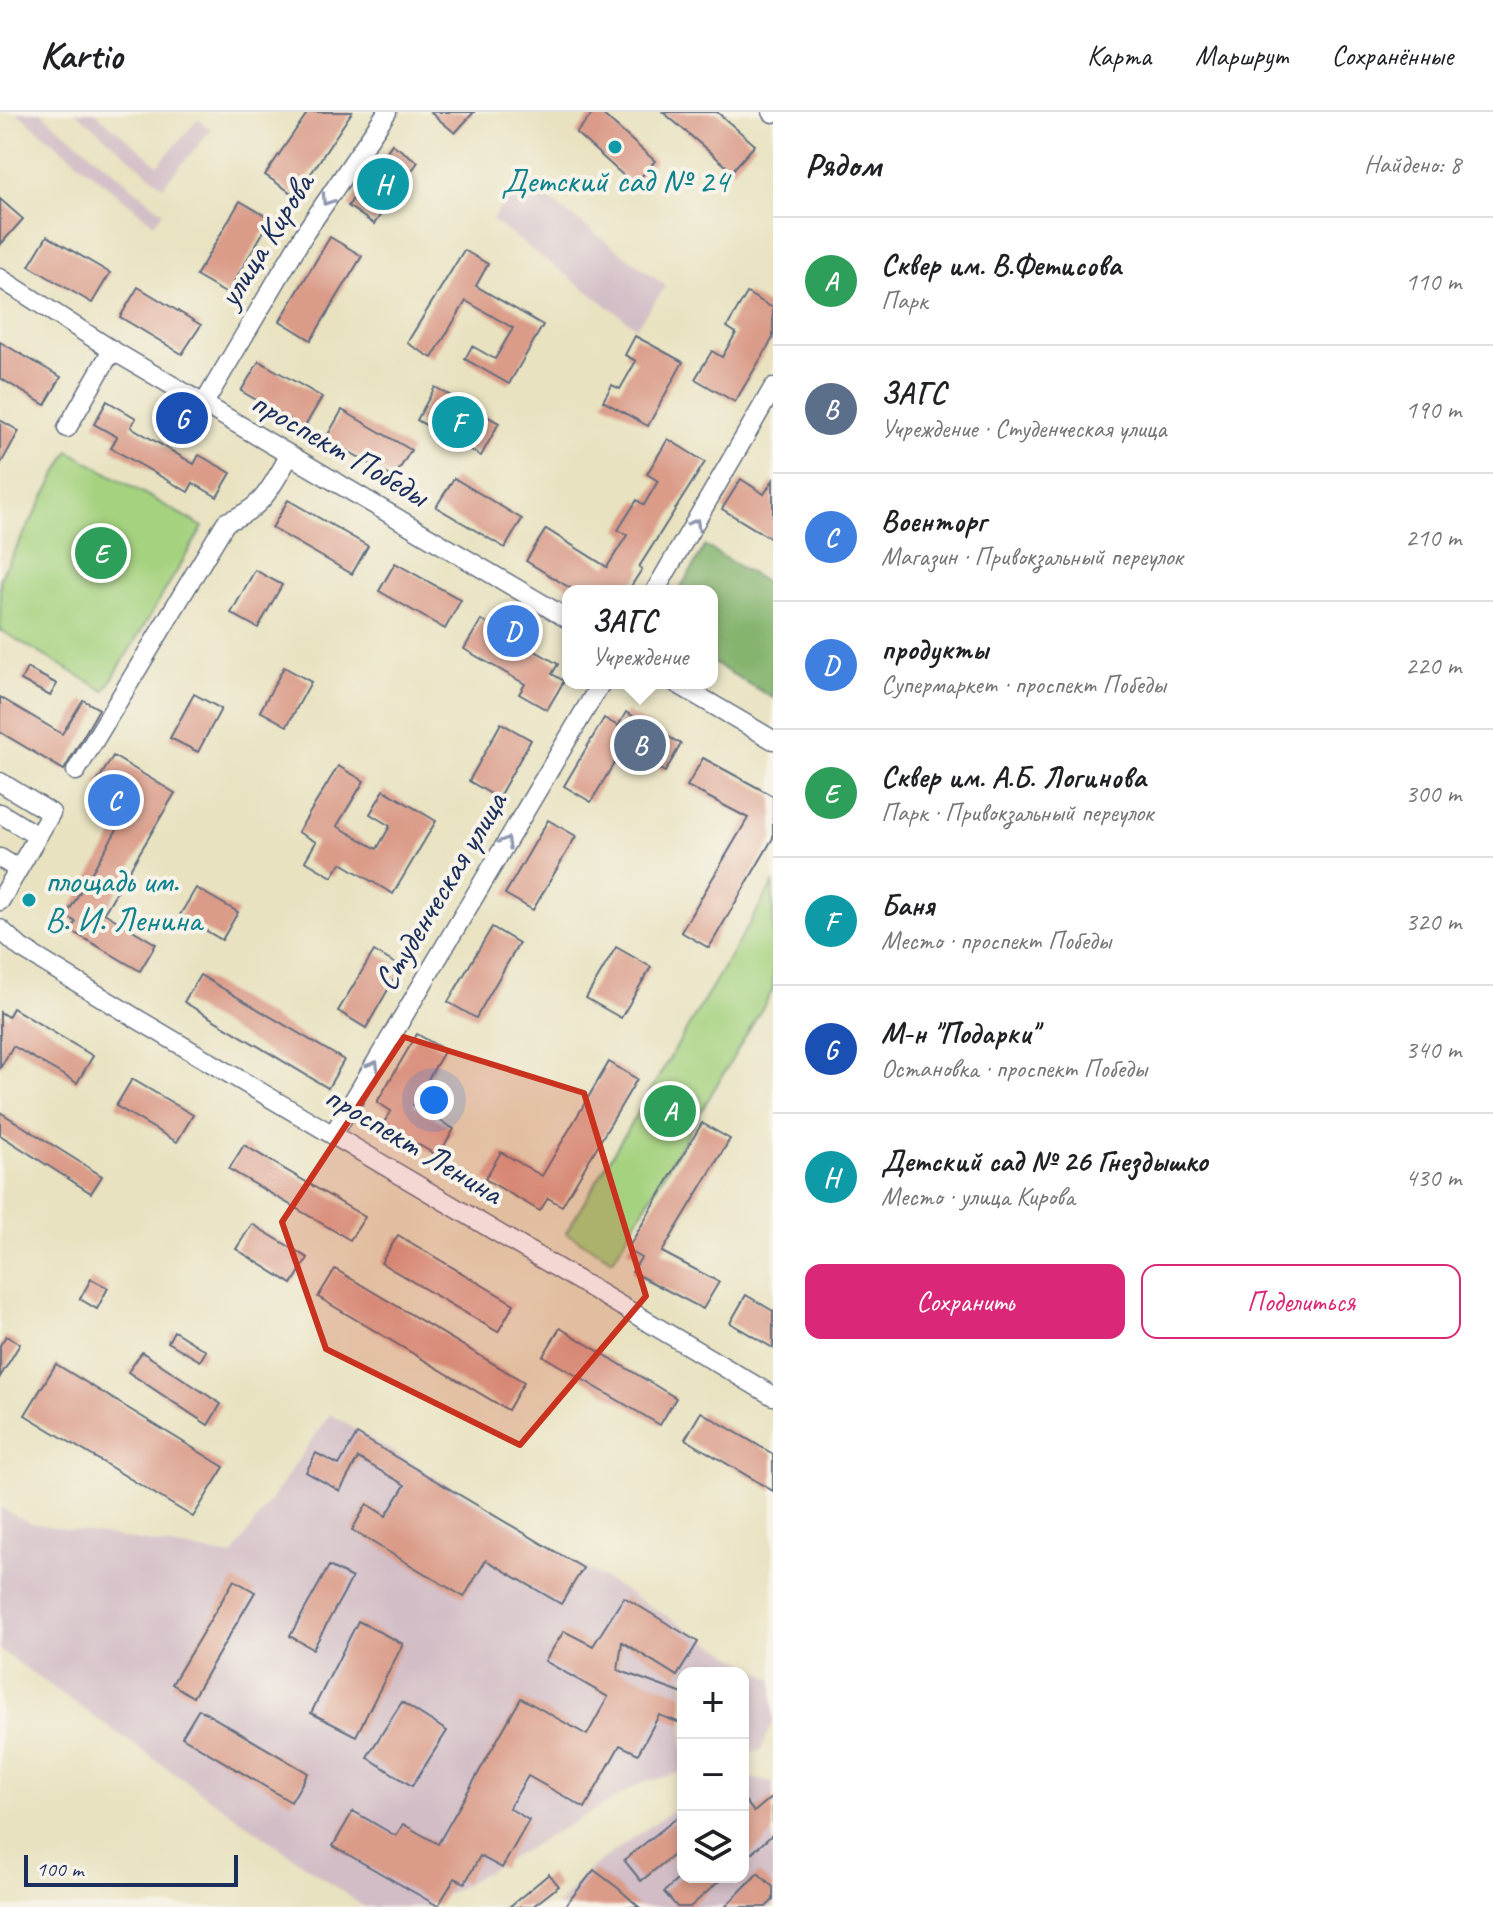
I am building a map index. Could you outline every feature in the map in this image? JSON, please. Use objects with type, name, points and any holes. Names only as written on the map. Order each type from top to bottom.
[{"type":"street","name":"улица Кирова","points":[[203,405],[306,231],[387,112]]},
{"type":"street","name":"проспект Победы","points":[[0,278],[203,405],[562,615]]},
{"type":"street","points":[[67,428],[112,350]]},
{"type":"street","points":[[658,585],[773,388]]},
{"type":"street","points":[[76,771],[226,522],[250,513],[257,506],[290,455]]},
{"type":"street","name":"Студенческая улица","points":[[334,1133],[597,689]]},
{"type":"street","points":[[686,689],[773,740]]},
{"type":"street","points":[[0,782],[51,813],[0,901]]},
{"type":"street","points":[[0,813],[37,836]]},
{"type":"street","points":[[0,858],[18,869]]},
{"type":"street","name":"проспект Ленина","points":[[0,929],[21,948],[773,1396]]},
{"type":"street","name":"проспект Ленина","points":[[0,941],[21,948]]},
{"type":"highlighted area","points":[[404,1037],[584,1093],[646,1296],[520,1445],[326,1349],[282,1222]]},
{"type":"shaded area","points":[[16,112],[40,112],[163,212],[154,224]]},
{"type":"shaded area","points":[[76,112],[95,112],[158,165],[198,119],[211,130],[163,186]]},
{"type":"shaded area","points":[[522,179],[666,286],[636,327],[492,220]]},
{"type":"shaded area","points":[[330,1414],[773,1680],[773,1722],[761,1750],[749,1753],[749,1667],[677,1667],[677,1774],[642,1783],[425,1907],[364,1907],[0,1650],[0,1508],[30,1523],[232,1556]]},
{"type":"shaded area","points":[[749,1778],[773,1782],[773,1907],[556,1907],[592,1867],[677,1807],[677,1883],[749,1883]]},
{"type":"green space","points":[[69,451],[203,527],[105,691],[0,630],[0,578]]},
{"type":"green space","points":[[705,546],[773,587],[773,698],[718,666],[718,585],[682,585]]},
{"type":"green space","points":[[773,884],[773,990],[613,1260],[566,1233]]},
{"type":"building","points":[[308,112],[352,112],[296,196],[265,175]]},
{"type":"building","points":[[430,112],[474,112],[455,133]]},
{"type":"building","name":"Детский сад № 24","points":[[594,112],[600,112],[655,161],[634,185],[576,133]]},
{"type":"building","points":[[663,112],[717,112],[755,145],[732,171]]},
{"type":"building","points":[[392,144],[418,162],[374,224],[348,206]]},
{"type":"building","points":[[0,199],[23,219],[0,245]]},
{"type":"building","points":[[240,201],[271,219],[227,294],[196,276]]},
{"type":"building","points":[[47,236],[110,273],[92,303],[29,266]]},
{"type":"building","points":[[330,237],[362,256],[311,340],[280,321]]},
{"type":"building","points":[[464,250],[488,264],[476,286],[543,325],[509,384],[465,359],[472,346],[495,359],[513,328],[466,301],[432,358],[407,343]]},
{"type":"building","points":[[138,287],[201,325],[182,354],[120,317]]},
{"type":"building","points":[[747,293],[773,308],[773,338],[735,402],[695,379],[712,351],[722,357],[736,333],[727,327]]},
{"type":"building","points":[[635,336],[683,362],[648,426],[603,401],[612,385],[620,389],[636,361],[625,355]]},
{"type":"building","points":[[0,342],[61,377],[45,405],[0,378]]},
{"type":"building","points":[[259,361],[322,397],[304,428],[241,391]]},
{"type":"building","points":[[435,387],[499,423],[481,456],[417,420]]},
{"type":"building","points":[[107,401],[136,418],[131,427],[194,464],[199,455],[231,473],[217,497],[193,483],[188,492],[111,448],[117,437],[94,424]]},
{"type":"building","points":[[342,410],[411,450],[394,478],[326,438]]},
{"type":"building","points":[[0,420],[19,431],[0,465]]},
{"type":"building","points":[[668,439],[705,462],[639,567],[642,569],[632,585],[565,585],[526,561],[546,529],[607,567],[627,535],[618,530],[637,500],[644,505],[658,481],[647,474]]},
{"type":"building","points":[[454,478],[522,519],[505,548],[436,507]]},
{"type":"building","points":[[741,479],[764,494],[773,480],[773,540],[722,509]]},
{"type":"building","points":[[288,500],[368,546],[352,574],[272,528]]},
{"type":"building","points":[[395,563],[461,600],[445,629],[379,591]]},
{"type":"building","points":[[255,570],[282,585],[258,628],[231,613]]},
{"type":"building","points":[[481,620],[558,664],[552,674],[562,680],[562,684],[547,710],[519,694],[525,684],[464,649]]},
{"type":"building","points":[[284,667],[311,682],[287,726],[260,711]]},
{"type":"building","points":[[27,668],[57,684],[50,696],[21,680]]},
{"type":"building","points":[[194,694],[221,709],[198,752],[170,738]]},
{"type":"building","points":[[0,697],[62,734],[83,700],[99,709],[64,770],[0,732]]},
{"type":"building","points":[[626,712],[681,744],[665,772],[623,748],[591,802],[564,786],[604,718],[618,726]]},
{"type":"building","points":[[501,723],[531,740],[498,798],[469,781]]},
{"type":"building","points":[[113,756],[175,793],[104,913],[156,944],[140,971],[70,930],[76,922],[66,916],[132,804],[96,784]]},
{"type":"building","points":[[703,758],[773,796],[773,838],[709,948],[681,932],[748,818],[687,786]]},
{"type":"building","points":[[338,766],[364,781],[337,826],[377,849],[390,826],[370,814],[384,790],[436,821],[393,894],[341,863],[332,877],[305,861],[316,842],[298,832]]},
{"type":"building","points":[[548,820],[576,836],[533,910],[505,894]]},
{"type":"building","points":[[196,888],[238,912],[222,940],[180,915]]},
{"type":"building","points":[[492,927],[519,943],[476,1018],[448,1002]]},
{"type":"building","points":[[616,947],[651,967],[621,1018],[586,998]]},
{"type":"building","points":[[374,951],[401,967],[366,1028],[338,1011]]},
{"type":"building","points":[[200,975],[344,1060],[328,1088],[184,1002]]},
{"type":"building","points":[[13,1008],[93,1056],[77,1083],[13,1046],[0,1068],[0,1012],[8,1017]]},
{"type":"building","points":[[417,1034],[445,1050],[413,1105],[454,1129],[438,1156],[383,1124],[391,1111],[377,1102]]},
{"type":"building","points":[[609,1062],[637,1079],[562,1206],[548,1198],[540,1211],[485,1179],[501,1152],[542,1176]]},
{"type":"building","points":[[132,1079],[193,1115],[177,1142],[116,1106]]},
{"type":"building","points":[[0,1112],[102,1176],[91,1193],[0,1135]]},
{"type":"building","points":[[702,1123],[730,1139],[662,1252],[719,1282],[703,1309],[632,1272],[641,1258],[627,1250]]},
{"type":"building","points":[[244,1145],[365,1217],[350,1240],[229,1169]]},
{"type":"building","points":[[252,1224],[308,1258],[292,1284],[236,1249]]},
{"type":"building","points":[[398,1235],[514,1304],[498,1332],[381,1263]]},
{"type":"building","points":[[335,1269],[524,1382],[508,1410],[318,1297]]},
{"type":"building","points":[[91,1279],[108,1288],[97,1309],[80,1299]]},
{"type":"building","points":[[746,1295],[773,1311],[773,1348],[730,1323]]},
{"type":"building","points":[[560,1328],[676,1398],[660,1425],[543,1356]]},
{"type":"building","points":[[174,1331],[206,1351],[200,1361],[168,1342]]},
{"type":"building","points":[[6,1336],[20,1344],[0,1377],[0,1345]]},
{"type":"building","points":[[142,1352],[221,1404],[208,1425],[128,1372]]},
{"type":"building","points":[[56,1364],[224,1467],[193,1517],[25,1415]]},
{"type":"building","points":[[701,1412],[773,1454],[773,1491],[685,1439]]},
{"type":"building","points":[[357,1434],[583,1568],[561,1604],[486,1560],[464,1597],[352,1530],[367,1504],[386,1516],[405,1485],[358,1458],[340,1491],[306,1472],[316,1453],[339,1465]]},
{"type":"building","points":[[329,1566],[352,1578],[313,1649],[290,1636]]},
{"type":"building","points":[[234,1580],[255,1592],[193,1697],[172,1684]]},
{"type":"building","points":[[624,1597],[698,1642],[683,1667],[677,1667],[677,1676],[622,1642],[618,1670],[677,1692],[677,1722],[659,1715],[638,1754],[620,1745],[585,1808],[528,1776],[509,1808],[529,1820],[502,1868],[480,1856],[465,1883],[455,1878],[438,1906],[333,1846],[353,1811],[396,1836],[403,1824],[438,1844],[521,1698],[587,1735],[608,1697],[545,1661],[564,1631],[593,1646]]},
{"type":"building","points":[[358,1621],[403,1644],[356,1736],[311,1713]]},
{"type":"building","points":[[402,1702],[447,1731],[412,1786],[367,1757]]},
{"type":"building","points":[[199,1709],[308,1773],[291,1802],[182,1737]]},
{"type":"building","points":[[773,1796],[773,1834],[749,1856],[749,1806],[754,1812]]},
{"type":"building","points":[[677,1818],[677,1852],[641,1881],[624,1860]]},
{"type":"building","points":[[594,1870],[618,1888],[639,1907],[564,1907]]},
{"type":"building","points":[[758,1873],[773,1887],[773,1900],[766,1907],[725,1907],[749,1883]]},
{"type":"building","points":[[549,1874],[559,1886],[532,1907],[509,1907]]},
{"type":"building","points":[[677,1880],[677,1883],[717,1883],[690,1907],[677,1907],[664,1892]]},
{"type":"place","name":"Детский сад № 24","points":[[615,147]]},
{"type":"place","name":"Детский сад № 26 Гнездышко","points":[[383,184]]},
{"type":"place","name":"М-н \"Подарки\"","points":[[182,418]]},
{"type":"place","name":"Баня","points":[[458,422]]},
{"type":"place","name":"Сквер им. А.Б. Логинова","points":[[101,553]]},
{"type":"place","name":"продукты","points":[[513,631]]},
{"type":"place","name":"ЗАГС","points":[[640,745]]},
{"type":"place","name":"Военторг","points":[[114,800]]},
{"type":"place","name":"площадь им. В. И. Ленина","points":[[29,900]]},
{"type":"place","name":"Сквер им. В.Фетисова","points":[[670,1111]]}]
